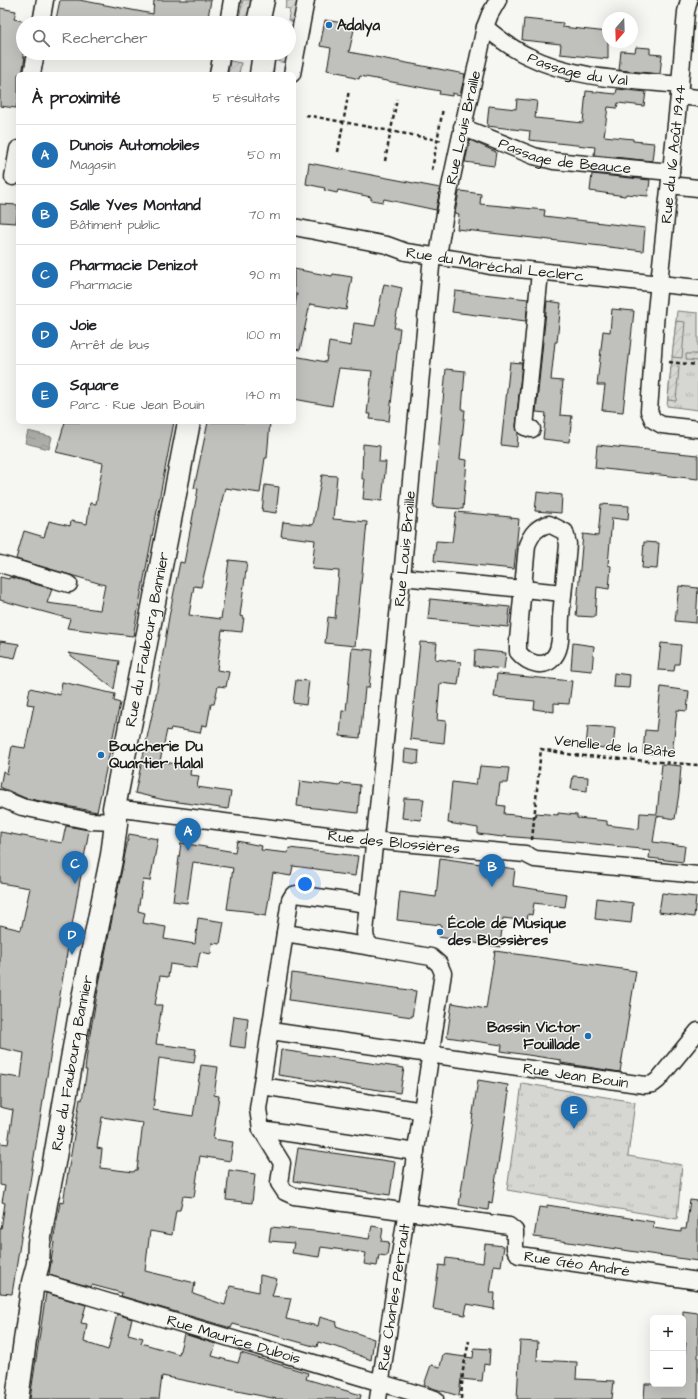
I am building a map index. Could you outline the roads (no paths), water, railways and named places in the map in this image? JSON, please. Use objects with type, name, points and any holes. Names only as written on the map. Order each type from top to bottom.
[{"type":"main road","points":[[260,16],[263,0]]},
{"type":"main road","points":[[271,16],[274,0]]},
{"type":"main road","points":[[249,72],[252,60]]},
{"type":"main road","points":[[260,72],[263,60]]},
{"type":"main road","name":"Rue du Faubourg Bannier","points":[[17,1399],[33,1282],[38,1264],[39,1243],[46,1203],[54,1166],[80,1013],[112,855],[115,815],[189,424]]},
{"type":"street","points":[[42,16],[45,0]]},
{"type":"street","points":[[229,16],[232,0]]},
{"type":"street","points":[[296,53],[306,0]]},
{"type":"street","name":"Rue Louis Braille","points":[[375,840],[435,256],[485,27],[498,0]]},
{"type":"street","name":"Rue du 16 Août 1944","points":[[689,0],[686,12],[659,285],[649,411],[653,420],[662,425],[698,429]]},
{"type":"street","name":"Passage du Val","points":[[485,27],[507,45],[528,57],[550,66],[580,74],[679,90],[698,98]]},
{"type":"street","points":[[32,72],[35,60]]},
{"type":"street","points":[[218,72],[221,60]]},
{"type":"street","points":[[292,72],[295,60]]},
{"type":"street","name":"Passage de Beauce","points":[[462,127],[534,156],[670,179],[698,188]]},
{"type":"street","points":[[10,178],[16,156]]},
{"type":"street","name":"Rue du Maréchal Leclerc","points":[[296,226],[387,245],[406,252],[490,266],[698,288]]},
{"type":"street","points":[[532,429],[525,427],[540,272]]},
{"type":"street","points":[[549,524],[564,532],[567,539],[568,544],[563,593],[559,645],[556,653],[551,660],[542,664],[535,664],[528,661],[518,652],[527,545],[535,530],[541,526],[549,524]]},
{"type":"street","points":[[0,564],[69,584]]},
{"type":"street","points":[[402,578],[563,593]]},
{"type":"street","name":"Rue des Blossières","points":[[0,798],[22,807],[90,820],[115,815],[525,854],[535,859],[698,875]]},
{"type":"street","points":[[372,948],[366,940],[365,932],[375,840]]},
{"type":"street","name":"Rue Charles Perrault","points":[[368,904],[296,894],[292,895],[258,1109],[261,1129],[282,1164],[279,1183],[285,1192],[294,1196],[408,1212]]},
{"type":"street","name":"Rue Charles Perrault","points":[[285,933],[431,957],[439,964],[443,974],[430,1054],[408,1212],[378,1399]]},
{"type":"street","points":[[270,1030],[430,1054]]},
{"type":"street","name":"Rue Jean Bouin","points":[[430,1054],[645,1085],[653,1084],[658,1080],[693,1045],[698,1031]]},
{"type":"street","points":[[262,1086],[423,1111]]},
{"type":"street","points":[[261,1129],[416,1152]]},
{"type":"street","name":"Rue Géo André","points":[[408,1212],[509,1226],[515,1231],[515,1249],[519,1255],[698,1281]]},
{"type":"street","name":"Rue Maurice Dubois","points":[[33,1282],[48,1284],[435,1399]]},
{"type":"water","points":[[28,431],[52,437],[49,449],[25,443]]},
{"type":"place","name":"Adalya","points":[[329,25]]},
{"type":"place","name":"Boucherie Du Quartier Halal","points":[[101,755]]},
{"type":"place","name":"Dunois Automobiles","points":[[188,851]]},
{"type":"place","name":"Pharmacie Denizot","points":[[75,884]]},
{"type":"place","name":"Salle Yves Montand","points":[[492,887]]},
{"type":"place","name":"École de Musique des Blossières","points":[[440,932]]},
{"type":"place","name":"Joie","points":[[72,955]]},
{"type":"place","name":"Bassin Victor Fouillade","points":[[588,1036]]},
{"type":"place","name":"Square","points":[[574,1129]]}]
